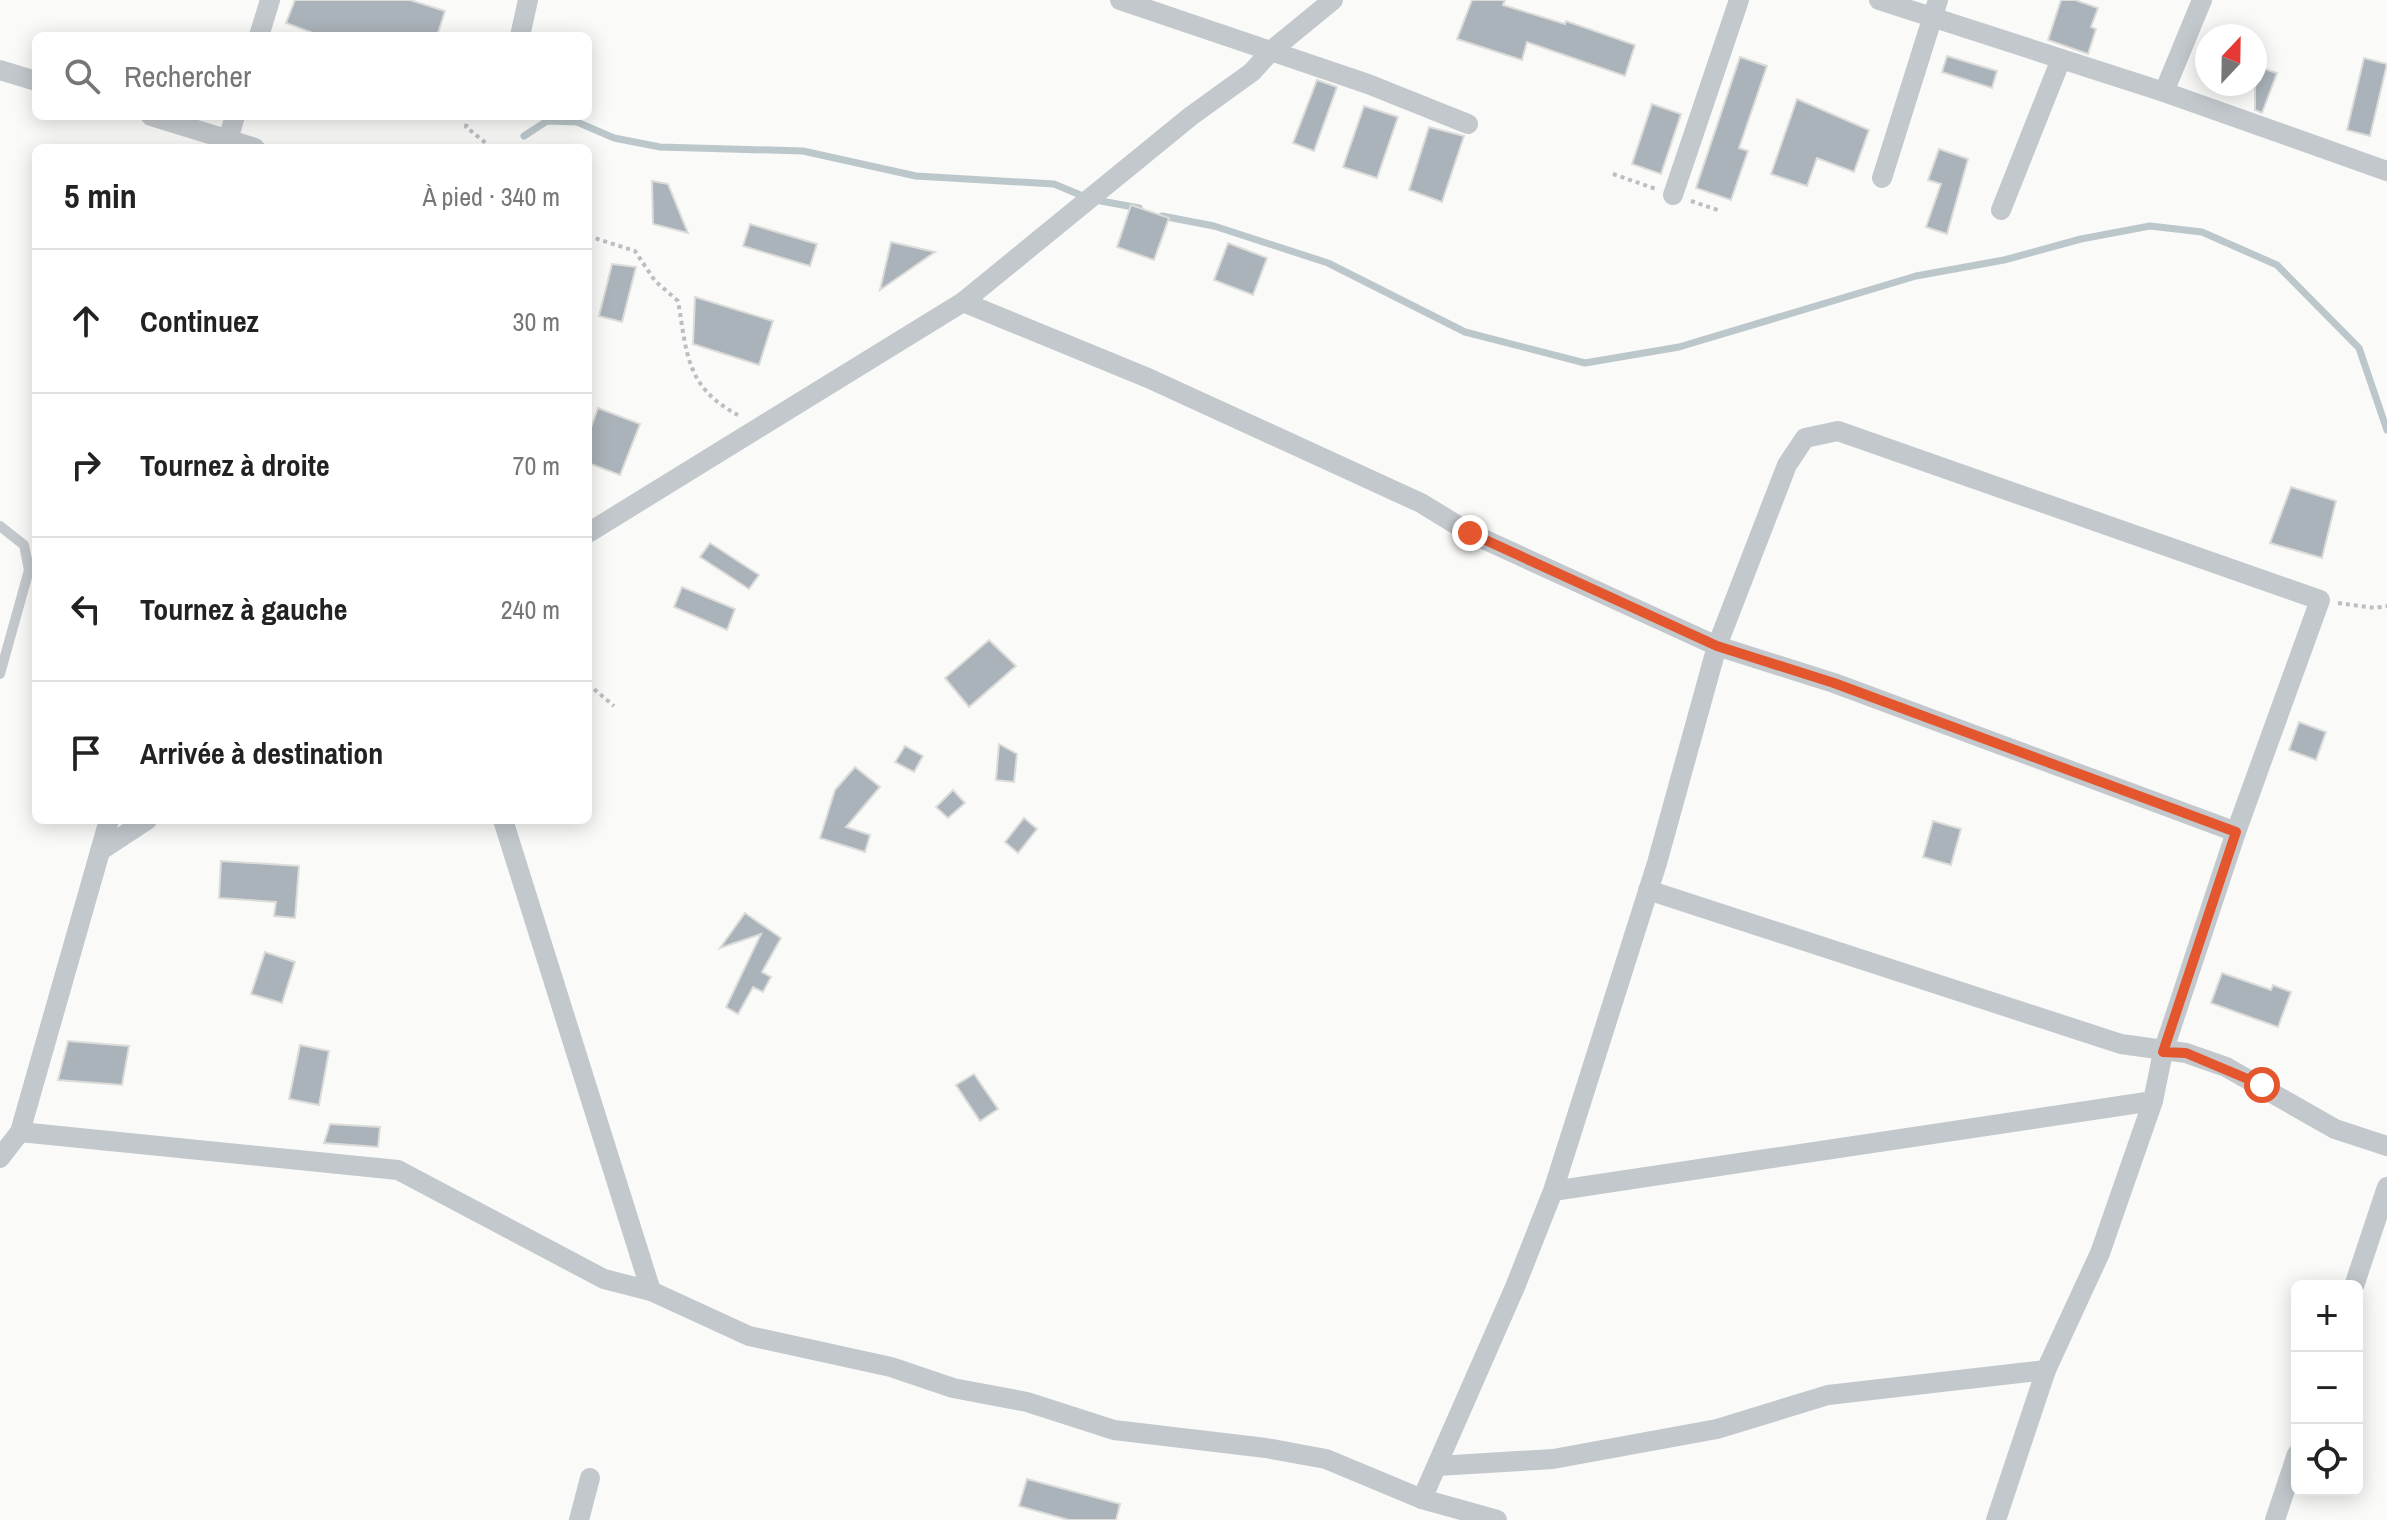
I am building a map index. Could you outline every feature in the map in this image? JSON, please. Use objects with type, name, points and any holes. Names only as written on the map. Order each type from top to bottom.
[{"type":"street","points":[[260,32],[270,0]]},
{"type":"street","points":[[521,32],[528,0]]},
{"type":"street","points":[[1120,0],[1272,50],[1468,124]]},
{"type":"street","points":[[592,531],[963,302],[1191,116],[1252,72],[1272,50],[1333,0]]},
{"type":"street","points":[[1673,195],[1739,0]]},
{"type":"street","points":[[1879,0],[1936,10],[2061,59],[2387,171]]},
{"type":"street","points":[[2164,92],[2202,0]]},
{"type":"street","points":[[1882,178],[1936,10]]},
{"type":"street","points":[[2001,210],[2061,59]]},
{"type":"street","points":[[0,70],[32,80]]},
{"type":"street","points":[[164,120],[242,144]]},
{"type":"street","points":[[228,140],[234,120]]},
{"type":"street","points":[[963,302],[1148,378],[1421,503],[1470,533],[1717,646],[1834,683],[2236,832]]},
{"type":"street","points":[[1422,1499],[1553,1191],[1648,890],[1717,646],[1787,465],[1805,438],[1838,431],[2320,600],[2236,832],[2163,1052],[2153,1101],[2100,1253],[2046,1370],[1996,1520]]},
{"type":"street","points":[[0,1158],[20,1132],[108,824]]},
{"type":"street","points":[[100,851],[141,824]]},
{"type":"street","points":[[504,824],[651,1291]]},
{"type":"street","points":[[1648,890],[2107,1040],[2163,1052],[2186,1053],[2226,1067],[2335,1129],[2387,1146]]},
{"type":"street","points":[[1553,1191],[2153,1101]]},
{"type":"street","points":[[20,1132],[398,1170],[604,1279],[651,1291],[749,1336],[877,1364],[953,1388],[1027,1402],[1114,1430],[1266,1448],[1326,1459],[1422,1499],[1497,1520]]},
{"type":"street","points":[[2356,1280],[2387,1187]]},
{"type":"street","points":[[1437,1466],[1553,1459],[1717,1429],[1828,1395],[2046,1370]]},
{"type":"street","points":[[2275,1520],[2291,1472]]},
{"type":"street","points":[[579,1520],[590,1478]]},
{"type":"lane","points":[[0,526],[24,545],[29,570],[0,674]]},
{"type":"path","points":[[467,120],[466,127],[487,144]]},
{"type":"path","points":[[592,237],[635,251],[655,281],[678,301],[685,354],[712,398],[745,419],[738,440]]},
{"type":"path","points":[[2320,600],[2375,608],[2387,606]]},
{"type":"path","points":[[592,687],[614,706]]},
{"type":"building","points":[[295,0],[410,0],[445,11],[438,32],[310,32],[286,23]]},
{"type":"building","points":[[1472,0],[1505,0],[1503,5],[1565,24],[1566,21],[1635,45],[1625,76],[1527,42],[1522,60],[1457,39]]},
{"type":"building","points":[[2061,0],[2075,0],[2098,8],[2091,27],[2096,29],[2088,54],[2048,40]]},
{"type":"building","points":[[1947,56],[1997,71],[1992,88],[1942,72]]},
{"type":"building","points":[[1740,57],[1767,66],[1739,148],[1748,151],[1731,200],[1696,188]]},
{"type":"building","points":[[2364,58],[2387,64],[2370,136],[2347,130]]},
{"type":"building","points":[[2267,70],[2277,73],[2262,113],[2255,110],[2255,96],[2267,96]]},
{"type":"building","points":[[1317,80],[1337,87],[1314,151],[1293,143]]},
{"type":"building","points":[[1797,99],[1869,130],[1854,172],[1817,158],[1807,186],[1771,174]]},
{"type":"building","points":[[1652,104],[1681,114],[1661,174],[1632,164]]},
{"type":"building","points":[[1364,106],[1398,117],[1377,178],[1343,167]]},
{"type":"building","points":[[1429,127],[1464,136],[1442,202],[1409,190]]},
{"type":"building","points":[[1939,149],[1968,159],[1947,234],[1926,227],[1941,184],[1928,180]]},
{"type":"building","points":[[652,181],[668,184],[688,233],[653,224]]},
{"type":"building","points":[[1131,205],[1169,218],[1154,260],[1117,247]]},
{"type":"building","points":[[750,224],[817,244],[810,266],[743,246]]},
{"type":"building","points":[[891,242],[935,252],[880,290]]},
{"type":"building","points":[[1228,243],[1267,258],[1253,295],[1214,280]]},
{"type":"building","points":[[612,264],[636,267],[622,322],[599,316]]},
{"type":"building","points":[[695,297],[773,321],[759,365],[693,344]]},
{"type":"building","points":[[598,408],[640,424],[620,475],[592,464],[592,425]]},
{"type":"building","points":[[2291,487],[2336,501],[2322,558],[2270,543]]},
{"type":"building","points":[[710,543],[759,575],[749,589],[700,557]]},
{"type":"building","points":[[682,587],[735,609],[727,630],[674,607]]},
{"type":"building","points":[[989,640],[1016,666],[969,707],[945,678]]},
{"type":"building","points":[[2299,722],[2326,732],[2316,760],[2289,750]]},
{"type":"building","points":[[999,744],[1017,754],[1014,782],[996,780]]},
{"type":"building","points":[[905,746],[923,756],[914,772],[895,762]]},
{"type":"building","points":[[855,767],[880,787],[846,827],[870,835],[865,852],[820,838],[835,790]]},
{"type":"building","points":[[953,790],[965,803],[948,818],[936,807]]},
{"type":"building","points":[[1024,818],[1037,829],[1018,853],[1005,842]]},
{"type":"building","points":[[1933,821],[1961,829],[1951,865],[1923,857]]},
{"type":"building","points":[[221,861],[299,866],[295,918],[274,916],[276,902],[219,898]]},
{"type":"building","points":[[745,913],[781,938],[762,972],[771,977],[763,992],[753,987],[738,1014],[726,1007],[761,934],[720,948]]},
{"type":"building","points":[[265,952],[295,962],[282,1003],[251,994]]},
{"type":"building","points":[[2222,973],[2271,990],[2273,985],[2291,992],[2278,1027],[2211,1003]]},
{"type":"building","points":[[68,1041],[129,1046],[122,1085],[58,1080]]},
{"type":"building","points":[[300,1045],[329,1051],[319,1105],[289,1099]]},
{"type":"building","points":[[974,1074],[998,1109],[980,1121],[956,1085]]},
{"type":"building","points":[[330,1124],[380,1127],[378,1147],[324,1143]]},
{"type":"building","points":[[1027,1479],[1120,1504],[1116,1520],[1069,1520],[1019,1506]]},
{"type":"waterway","points":[[524,136],[547,121],[577,122],[614,138],[660,147],[803,151],[916,176],[1054,184],[1090,199],[1139,208]]},
{"type":"waterway","points":[[1162,216],[1214,226],[1328,263],[1465,332],[1585,363],[1679,347],[1916,276],[2004,260],[2081,239],[2150,226],[2202,232],[2277,265],[2359,348],[2387,430]]},
{"type":"route","points":[[1470,533],[1717,646],[1834,683],[2236,832],[2163,1052],[2186,1053],[2226,1067],[2262,1085]]}]
